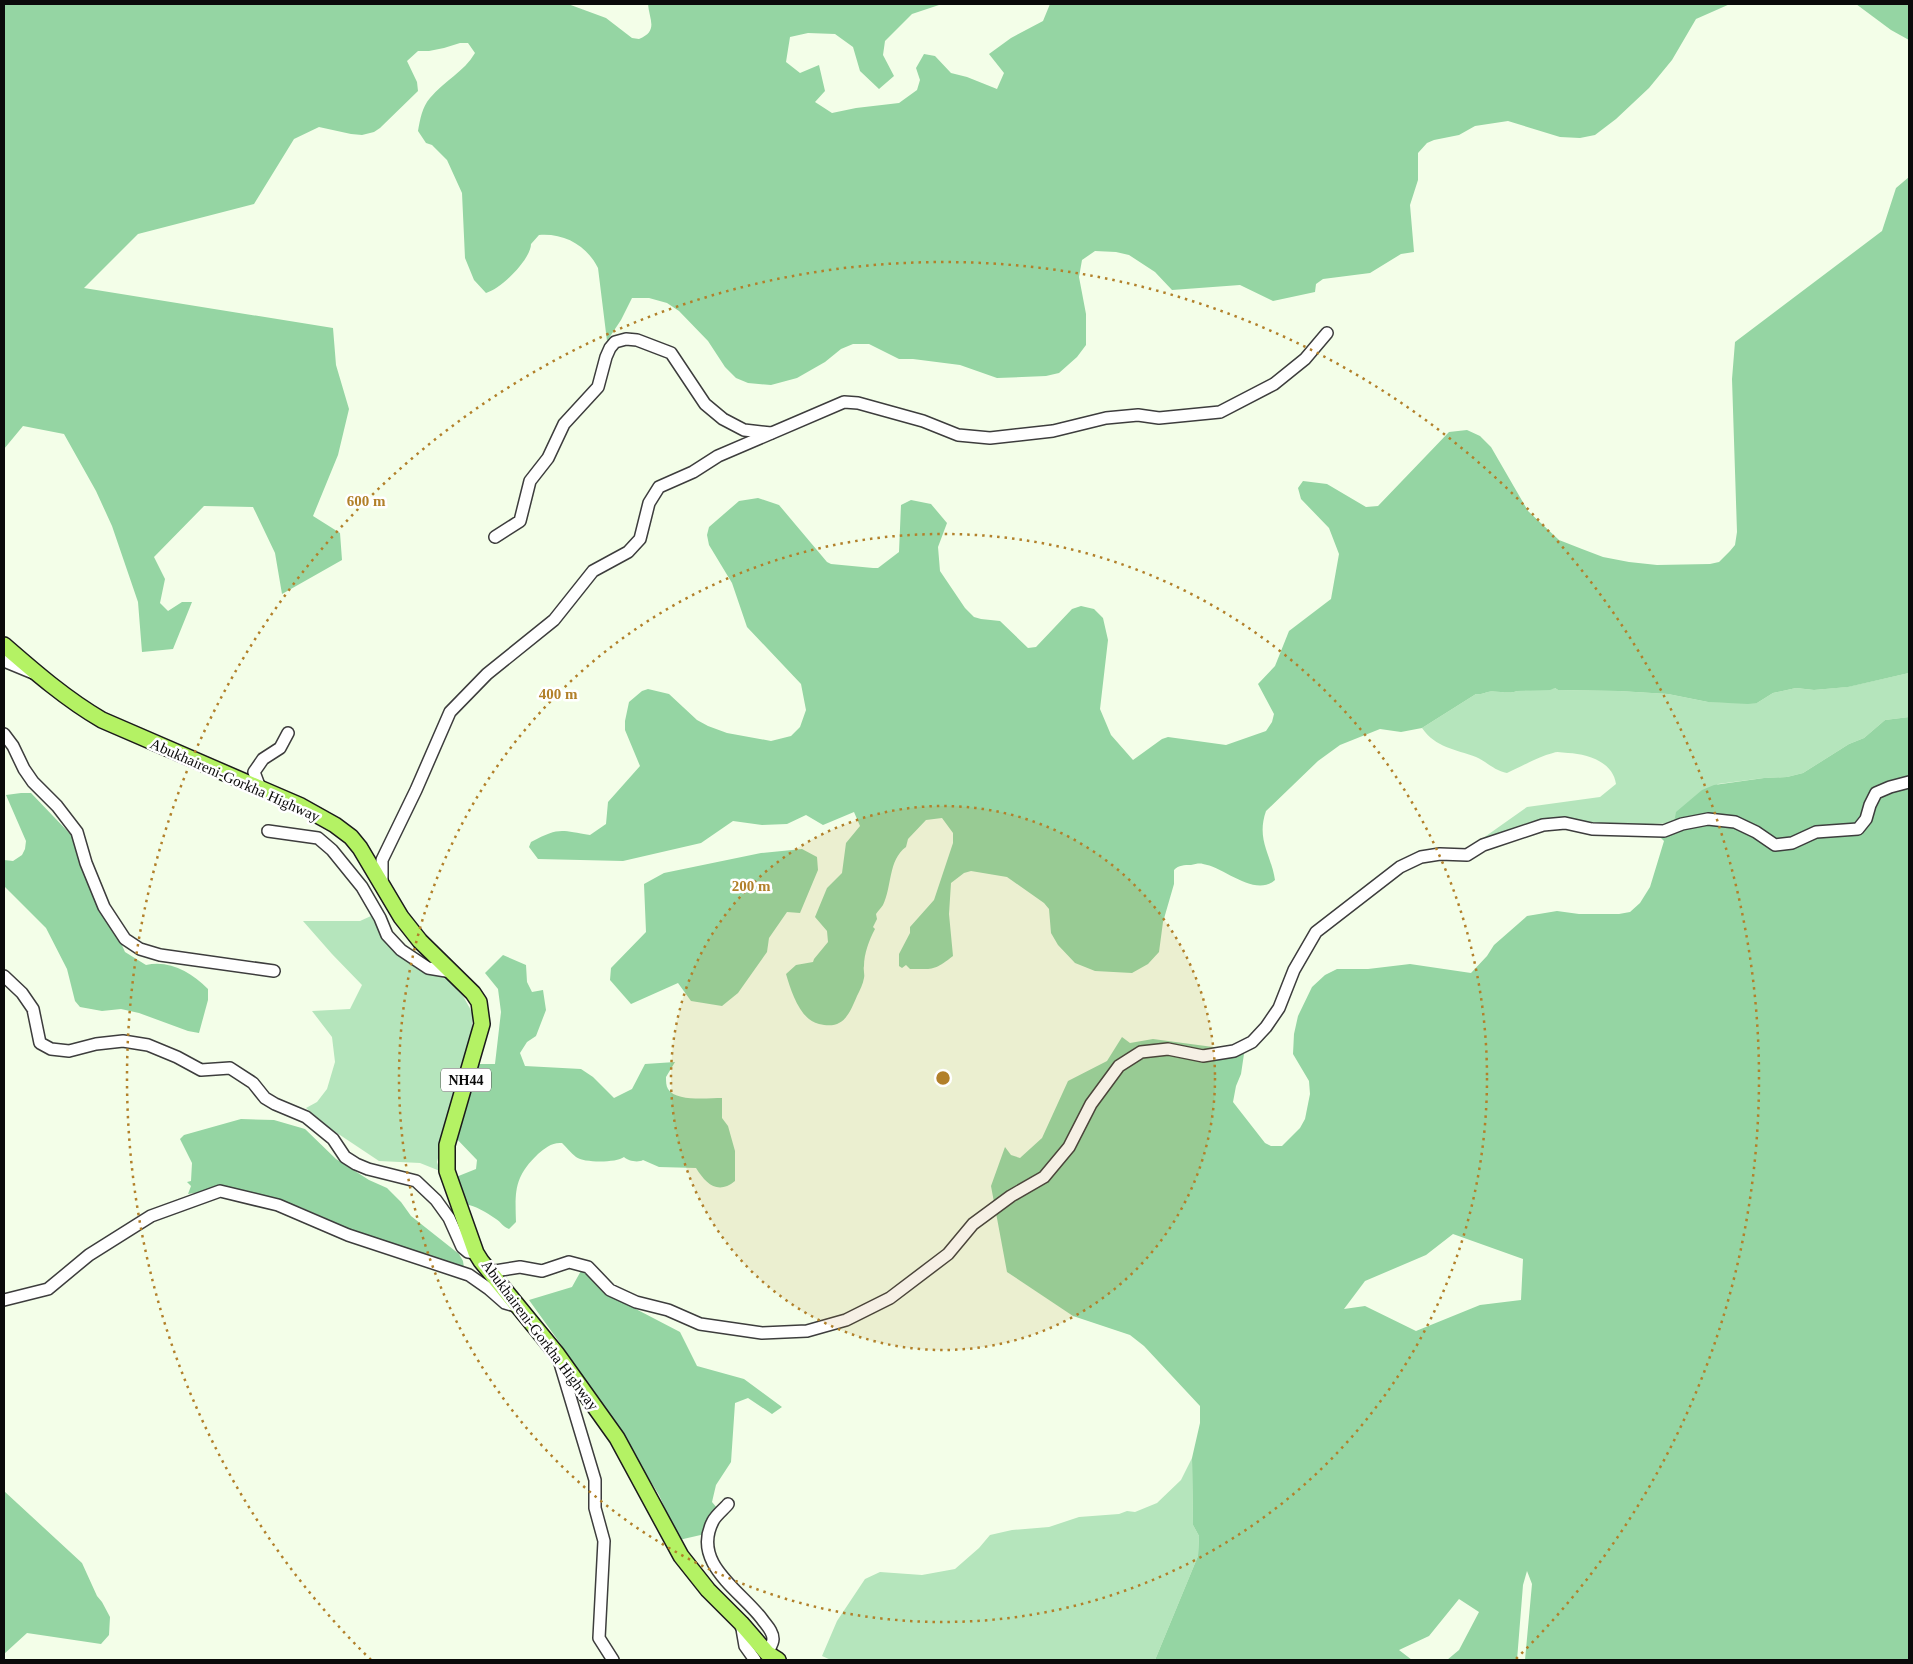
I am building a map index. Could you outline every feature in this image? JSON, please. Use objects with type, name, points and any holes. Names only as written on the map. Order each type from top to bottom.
[{"type":"main road","name":"Abukhaireni-Gorkha Highway","points":[[4,645],[37,674],[102,720],[260,788],[335,825],[351,837],[360,848],[401,917],[420,941],[473,993],[479,1002],[482,1024],[447,1145],[446,1160],[447,1171],[476,1253],[489,1272],[557,1354],[617,1438],[681,1556],[708,1590],[741,1623],[767,1658]]},
{"type":"street","points":[[382,886],[382,860],[416,790],[450,712],[487,674],[554,620],[593,571],[628,552],[640,539],[649,503],[659,487],[693,472],[718,456],[844,402],[858,403],[923,421],[958,435],[990,438],[1054,431],[1106,418],[1138,415],[1159,418],[1220,412],[1274,384],[1305,359],[1327,333]]},
{"type":"street","points":[[495,537],[520,521],[530,481],[548,458],[564,424],[598,387],[606,357],[615,342],[626,339],[637,340],[671,354],[705,404],[723,418],[744,430],[771,433]]},
{"type":"street","points":[[4,661],[37,674]]},
{"type":"street","points":[[260,788],[254,772],[263,759],[280,748],[288,733]]},
{"type":"street","points":[[4,734],[33,782],[58,806],[77,832],[86,863],[104,907],[125,939],[140,949],[160,955],[274,971]]},
{"type":"street","points":[[489,1272],[520,1267],[542,1271],[569,1262],[588,1267],[610,1290],[636,1302],[668,1310],[700,1324],[762,1333],[808,1331],[846,1320],[890,1298],[948,1254],[973,1224],[1011,1196],[1044,1177],[1069,1147],[1091,1104],[1119,1066],[1142,1052],[1168,1049],[1203,1056],[1234,1052],[1252,1042],[1266,1027],[1279,1008],[1294,970],[1316,932],[1392,873],[1414,860],[1440,854],[1467,855],[1483,845],[1543,824],[1566,823],[1592,828],[1664,831],[1682,824],[1708,819],[1735,822],[1756,832],[1775,845],[1792,843],[1816,832],[1858,829],[1866,820],[1876,793],[1909,782]]},
{"type":"street","points":[[268,831],[318,838],[332,850],[362,887],[380,918],[387,935],[401,950],[428,968],[453,972]]},
{"type":"street","points":[[4,976],[22,993],[33,1010],[40,1043],[51,1049],[69,1051],[96,1044],[123,1041],[148,1045],[201,1070],[230,1068],[253,1083],[265,1098],[306,1117],[333,1139],[345,1157],[356,1164],[368,1169],[416,1181],[436,1200],[462,1247],[468,1252],[476,1253]]},
{"type":"street","points":[[4,1300],[48,1289],[89,1255],[151,1216],[220,1191],[278,1205],[348,1235],[469,1275],[505,1303],[519,1307]]},
{"type":"street","points":[[557,1354],[595,1480],[595,1508],[604,1541],[599,1638],[614,1660]]},
{"type":"street","points":[[728,1504],[713,1520],[706,1546],[710,1558],[726,1582],[757,1613],[770,1630],[773,1640],[767,1658]]},
{"type":"green space","points":[[4,4],[568,4],[606,18],[632,38],[639,39],[645,36],[651,28],[648,4],[942,4],[912,14],[885,41],[883,55],[894,76],[879,89],[860,71],[853,47],[835,34],[808,33],[790,37],[786,62],[800,73],[819,65],[825,91],[815,102],[832,113],[899,103],[917,90],[920,80],[916,68],[924,54],[935,56],[951,73],[997,89],[1004,73],[989,54],[1011,38],[1043,21],[1050,4],[1730,4],[1696,19],[1672,60],[1649,88],[1616,119],[1595,135],[1580,138],[1560,137],[1508,121],[1475,126],[1459,135],[1427,143],[1418,153],[1418,180],[1410,205],[1414,252],[1401,254],[1370,273],[1323,279],[1316,284],[1315,292],[1273,301],[1240,285],[1172,290],[1155,272],[1129,255],[1095,251],[1082,260],[1079,277],[1086,314],[1086,345],[1077,357],[1059,373],[1046,376],[997,378],[960,365],[899,359],[869,344],[853,344],[841,349],[825,362],[797,378],[771,385],[748,383],[736,378],[725,367],[708,341],[679,311],[667,303],[649,298],[632,298],[621,320],[607,341],[598,268],[588,253],[581,247],[558,236],[539,235],[531,244],[526,257],[514,273],[499,286],[486,293],[474,280],[465,258],[462,193],[447,160],[432,145],[426,143],[418,131],[427,102],[465,66],[475,53],[468,43],[460,43],[429,51],[418,51],[407,61],[417,82],[418,91],[380,128],[374,132],[362,135],[319,127],[294,139],[254,204],[138,234],[84,288],[333,328],[336,365],[349,409],[338,455],[313,516],[340,533],[342,560],[282,594],[275,553],[253,507],[204,506],[154,557],[165,579],[160,603],[168,611],[182,602],[192,602],[173,649],[142,652],[138,602],[112,526],[96,491],[64,434],[23,426],[4,449]]},
{"type":"green space","points":[[1856,4],[1909,4],[1909,40],[1891,30]]},
{"type":"green space","points":[[1909,177],[1909,673],[1848,687],[1814,690],[1796,688],[1773,693],[1757,703],[1748,704],[1708,702],[1668,694],[1558,690],[1555,688],[1510,693],[1491,692],[1476,694],[1422,728],[1401,732],[1380,729],[1340,745],[1318,761],[1266,811],[1263,821],[1263,839],[1275,880],[1267,885],[1258,886],[1202,864],[1182,866],[1174,870],[1174,884],[1163,922],[1159,952],[1148,964],[1132,973],[1095,971],[1075,963],[1058,945],[1051,933],[1049,909],[1044,903],[1007,877],[971,871],[964,873],[951,883],[949,914],[953,956],[933,968],[910,969],[906,965],[902,968],[899,966],[899,954],[910,933],[910,927],[934,900],[953,843],[953,833],[942,818],[926,820],[908,839],[906,847],[896,859],[886,898],[876,914],[877,919],[873,927],[875,929],[865,957],[862,985],[848,1015],[834,1025],[819,1024],[807,1017],[797,1004],[786,974],[796,965],[813,962],[828,942],[827,931],[815,917],[827,888],[842,873],[846,843],[860,826],[854,812],[823,825],[806,815],[787,824],[762,825],[733,821],[701,843],[623,861],[538,859],[529,847],[531,842],[554,832],[566,831],[590,835],[606,824],[608,802],[640,766],[625,730],[625,721],[629,702],[642,691],[648,689],[669,694],[697,720],[727,733],[771,741],[791,736],[800,727],[806,710],[801,684],[747,627],[732,583],[709,545],[707,535],[709,527],[739,501],[758,498],[779,505],[827,562],[831,564],[873,568],[878,568],[899,552],[901,505],[911,500],[931,504],[947,523],[938,547],[940,571],[965,608],[974,617],[1000,621],[1028,648],[1036,647],[1072,609],[1081,606],[1094,609],[1103,618],[1108,640],[1100,709],[1111,735],[1133,760],[1162,739],[1168,737],[1226,745],[1266,731],[1272,722],[1274,714],[1258,684],[1275,666],[1289,631],[1331,599],[1339,554],[1329,528],[1301,499],[1298,488],[1303,481],[1327,484],[1366,507],[1378,506],[1449,432],[1467,430],[1480,436],[1491,447],[1528,511],[1559,540],[1603,557],[1629,562],[1657,565],[1710,564],[1719,562],[1735,545],[1737,532],[1732,379],[1735,342],[1882,231],[1896,188]]},
{"type":"green space","points":[[1909,673],[1909,717],[1885,720],[1864,738],[1849,744],[1803,773],[1787,777],[1718,784],[1674,823],[1608,826],[1561,820],[1469,848],[1527,807],[1600,797],[1616,784],[1614,776],[1605,765],[1591,757],[1558,752],[1541,757],[1507,773],[1503,772],[1476,757],[1440,744],[1427,735],[1422,728],[1476,694],[1491,692],[1510,693],[1555,688],[1558,690],[1668,694],[1708,702],[1757,703],[1773,693],[1796,688],[1814,690],[1847,687]]},
{"type":"green space","points":[[1909,717],[1909,1660],[1525,1660],[1532,1584],[1527,1571],[1523,1585],[1517,1660],[1447,1660],[1459,1650],[1479,1612],[1459,1599],[1429,1636],[1399,1650],[1412,1660],[1155,1660],[1198,1556],[1199,1536],[1193,1525],[1192,1458],[1200,1423],[1200,1406],[1144,1346],[1130,1335],[1073,1316],[1007,1272],[991,1186],[1005,1147],[1011,1155],[1020,1158],[1042,1138],[1068,1081],[1107,1061],[1122,1037],[1130,1043],[1153,1039],[1213,1047],[1236,1047],[1244,1054],[1241,1074],[1236,1086],[1233,1102],[1265,1143],[1271,1146],[1282,1146],[1300,1128],[1305,1119],[1310,1094],[1309,1081],[1293,1054],[1294,1034],[1298,1016],[1312,987],[1325,975],[1337,969],[1368,969],[1410,964],[1471,973],[1487,956],[1494,945],[1527,916],[1557,911],[1579,914],[1619,914],[1630,912],[1640,903],[1650,887],[1664,841],[1660,837],[1674,823],[1676,812],[1702,790],[1714,785],[1764,778],[1787,777],[1803,773],[1849,744],[1864,738],[1885,720]],"holes":[[[1453,1234],[1523,1259],[1521,1300],[1480,1305],[1416,1331],[1365,1306],[1344,1309],[1365,1281],[1426,1255]]]},
{"type":"green space","points":[[31,793],[75,839],[125,952],[146,965],[163,964],[180,969],[195,977],[208,989],[208,1000],[199,1033],[121,1009],[102,1011],[80,1007],[75,1001],[67,969],[46,928],[4,886],[4,860],[13,861],[22,855],[26,841],[6,795]]},
{"type":"green space","points":[[802,849],[817,857],[818,870],[800,913],[787,912],[769,938],[767,952],[738,993],[722,1006],[691,1001],[678,983],[631,1004],[610,980],[611,968],[646,932],[644,884],[664,873],[761,853]]},
{"type":"green space","points":[[371,916],[382,936],[396,953],[432,973],[446,978],[463,996],[473,1014],[471,1037],[458,1079],[437,1162],[440,1171],[420,1163],[379,1161],[331,1129],[306,1108],[317,1102],[327,1089],[335,1062],[332,1037],[312,1011],[350,1009],[362,985],[303,921],[360,921]]},
{"type":"green space","points":[[503,955],[526,965],[527,982],[532,992],[543,990],[546,1010],[536,1036],[527,1042],[520,1053],[525,1066],[581,1069],[593,1077],[614,1098],[632,1089],[645,1064],[675,1062],[666,1077],[667,1088],[672,1093],[685,1098],[722,1098],[722,1118],[728,1126],[735,1151],[735,1181],[729,1185],[718,1187],[708,1183],[696,1168],[659,1167],[643,1160],[633,1161],[624,1157],[607,1161],[580,1159],[562,1143],[558,1143],[552,1144],[538,1154],[520,1177],[516,1193],[516,1222],[509,1229],[485,1212],[465,1204],[456,1177],[476,1169],[477,1160],[453,1135],[478,1064],[495,1064],[501,1012],[498,989],[485,973]]},
{"type":"green space","points":[[241,1119],[274,1120],[305,1129],[336,1159],[369,1180],[387,1188],[401,1202],[411,1216],[459,1254],[464,1268],[391,1247],[300,1207],[279,1200],[226,1188],[188,1194],[191,1186],[187,1182],[191,1181],[192,1163],[180,1139],[184,1135]]},
{"type":"green space","points":[[582,1269],[607,1294],[680,1332],[697,1366],[744,1379],[782,1407],[772,1414],[748,1398],[735,1403],[731,1462],[716,1485],[712,1502],[717,1508],[705,1534],[679,1540],[659,1495],[633,1453],[560,1352],[562,1346],[529,1300],[572,1287]]},
{"type":"green space","points":[[1192,1458],[1193,1525],[1199,1536],[1198,1556],[1155,1660],[831,1660],[822,1656],[837,1621],[865,1579],[880,1572],[922,1575],[955,1569],[979,1548],[990,1535],[1012,1530],[1049,1527],[1079,1517],[1119,1514],[1127,1511],[1135,1512],[1157,1503],[1181,1480]]},
{"type":"green space","points":[[4,1491],[82,1563],[97,1596],[110,1617],[109,1635],[101,1644],[27,1633],[4,1654]]}]
